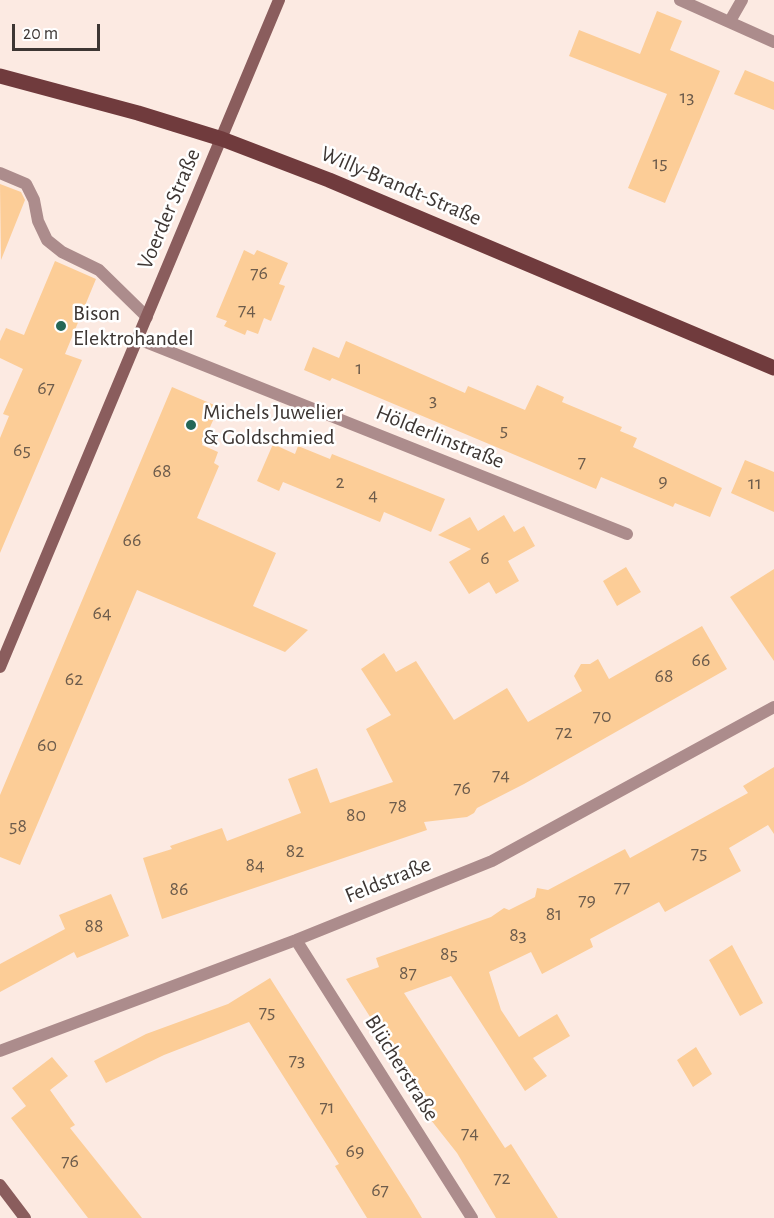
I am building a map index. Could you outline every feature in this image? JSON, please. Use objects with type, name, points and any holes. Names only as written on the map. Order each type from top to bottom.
[{"type":"main road","name":"Willy-Brandt-Straße","points":[[0,75],[222,139],[329,180],[774,368]]},
{"type":"street","name":"Voerder Straße","points":[[0,667],[279,0]]},
{"type":"street","points":[[680,0],[774,42]]},
{"type":"street","points":[[730,21],[742,0]]},
{"type":"street","points":[[0,173],[26,184],[34,200],[38,221],[47,240],[62,252],[99,270],[147,317]]},
{"type":"street","name":"Hölderlinstraße","points":[[138,339],[627,534]]},
{"type":"street","name":"Feldstraße","points":[[0,1051],[296,940],[492,861],[774,707]]},
{"type":"street","name":"Blücherstraße","points":[[296,940],[472,1218]]},
{"type":"street","points":[[0,1185],[25,1218]]},
{"type":"building","points":[[657,11],[682,21],[670,50],[720,71],[665,203],[628,188],[667,94],[569,56],[579,30],[640,54]]},
{"type":"building","points":[[745,70],[774,82],[774,110],[734,94]]},
{"type":"building","points":[[0,184],[21,192],[25,200],[1,260]]},
{"type":"building","points":[[244,250],[254,255],[257,250],[288,263],[279,284],[285,286],[271,321],[264,318],[258,334],[247,330],[245,335],[224,326],[227,321],[216,317]]},
{"type":"building","points":[[55,261],[96,279],[65,354],[82,360],[0,553],[0,438],[9,416],[3,414],[23,369],[0,358],[0,341],[6,328],[24,335]]},
{"type":"building","points":[[346,341],[465,393],[468,386],[525,410],[537,385],[564,397],[562,402],[622,427],[620,431],[637,438],[633,447],[722,488],[710,517],[675,503],[673,507],[601,477],[596,489],[332,378],[330,381],[304,370],[313,347],[339,358]]},
{"type":"building","points":[[172,387],[219,407],[202,445],[218,452],[214,463],[219,466],[197,518],[276,553],[253,606],[308,630],[285,652],[137,590],[20,865],[0,857],[0,795]]},
{"type":"building","points":[[273,444],[295,454],[298,446],[330,459],[332,454],[445,499],[431,532],[384,512],[380,522],[283,482],[279,491],[257,481]]},
{"type":"building","points":[[745,460],[774,472],[774,512],[731,493]]},
{"type":"building","points":[[504,515],[514,532],[524,526],[535,546],[508,561],[519,581],[496,594],[489,582],[469,594],[449,562],[471,549],[438,535],[470,517],[478,531]]},
{"type":"building","points":[[626,567],[641,592],[617,606],[603,581]]},
{"type":"building","points":[[774,569],[774,661],[730,597]]},
{"type":"building","points":[[702,626],[727,669],[524,784],[477,808],[467,817],[424,822],[427,830],[162,919],[143,858],[172,849],[170,846],[222,828],[227,841],[301,813],[288,779],[317,768],[330,803],[393,782],[366,729],[391,715],[361,669],[384,653],[396,672],[416,661],[454,720],[507,688],[528,722],[582,691],[574,676],[581,664],[590,664],[598,659],[609,679]]},
{"type":"building","points":[[774,767],[774,834],[768,825],[729,848],[741,871],[665,912],[659,902],[590,939],[593,947],[542,974],[531,952],[489,972],[501,1010],[519,1037],[557,1014],[570,1036],[533,1058],[547,1076],[525,1091],[451,976],[404,993],[505,1148],[511,1144],[558,1218],[496,1218],[457,1153],[427,1115],[430,1113],[346,979],[379,967],[376,958],[491,917],[504,908],[509,910],[535,897],[537,888],[548,890],[625,849],[630,858],[748,793],[743,786]]},
{"type":"building","points":[[111,894],[129,936],[77,958],[74,952],[0,992],[0,964],[65,929],[59,915]]},
{"type":"building","points":[[732,945],[763,1003],[740,1016],[709,960]]},
{"type":"building","points":[[270,978],[422,1218],[367,1218],[335,1166],[339,1164],[249,1022],[164,1055],[106,1083],[94,1061],[146,1034],[228,1004]]},
{"type":"building","points":[[696,1047],[712,1074],[693,1087],[677,1060]]},
{"type":"building","points":[[52,1057],[68,1076],[50,1090],[75,1125],[70,1128],[142,1218],[88,1218],[11,1118],[26,1106],[12,1088]]},
{"type":"place","name":"Bison Elektrohandel","points":[[61,326]]},
{"type":"place","name":"Michels Juwelier & Goldschmied","points":[[191,425]]}]
